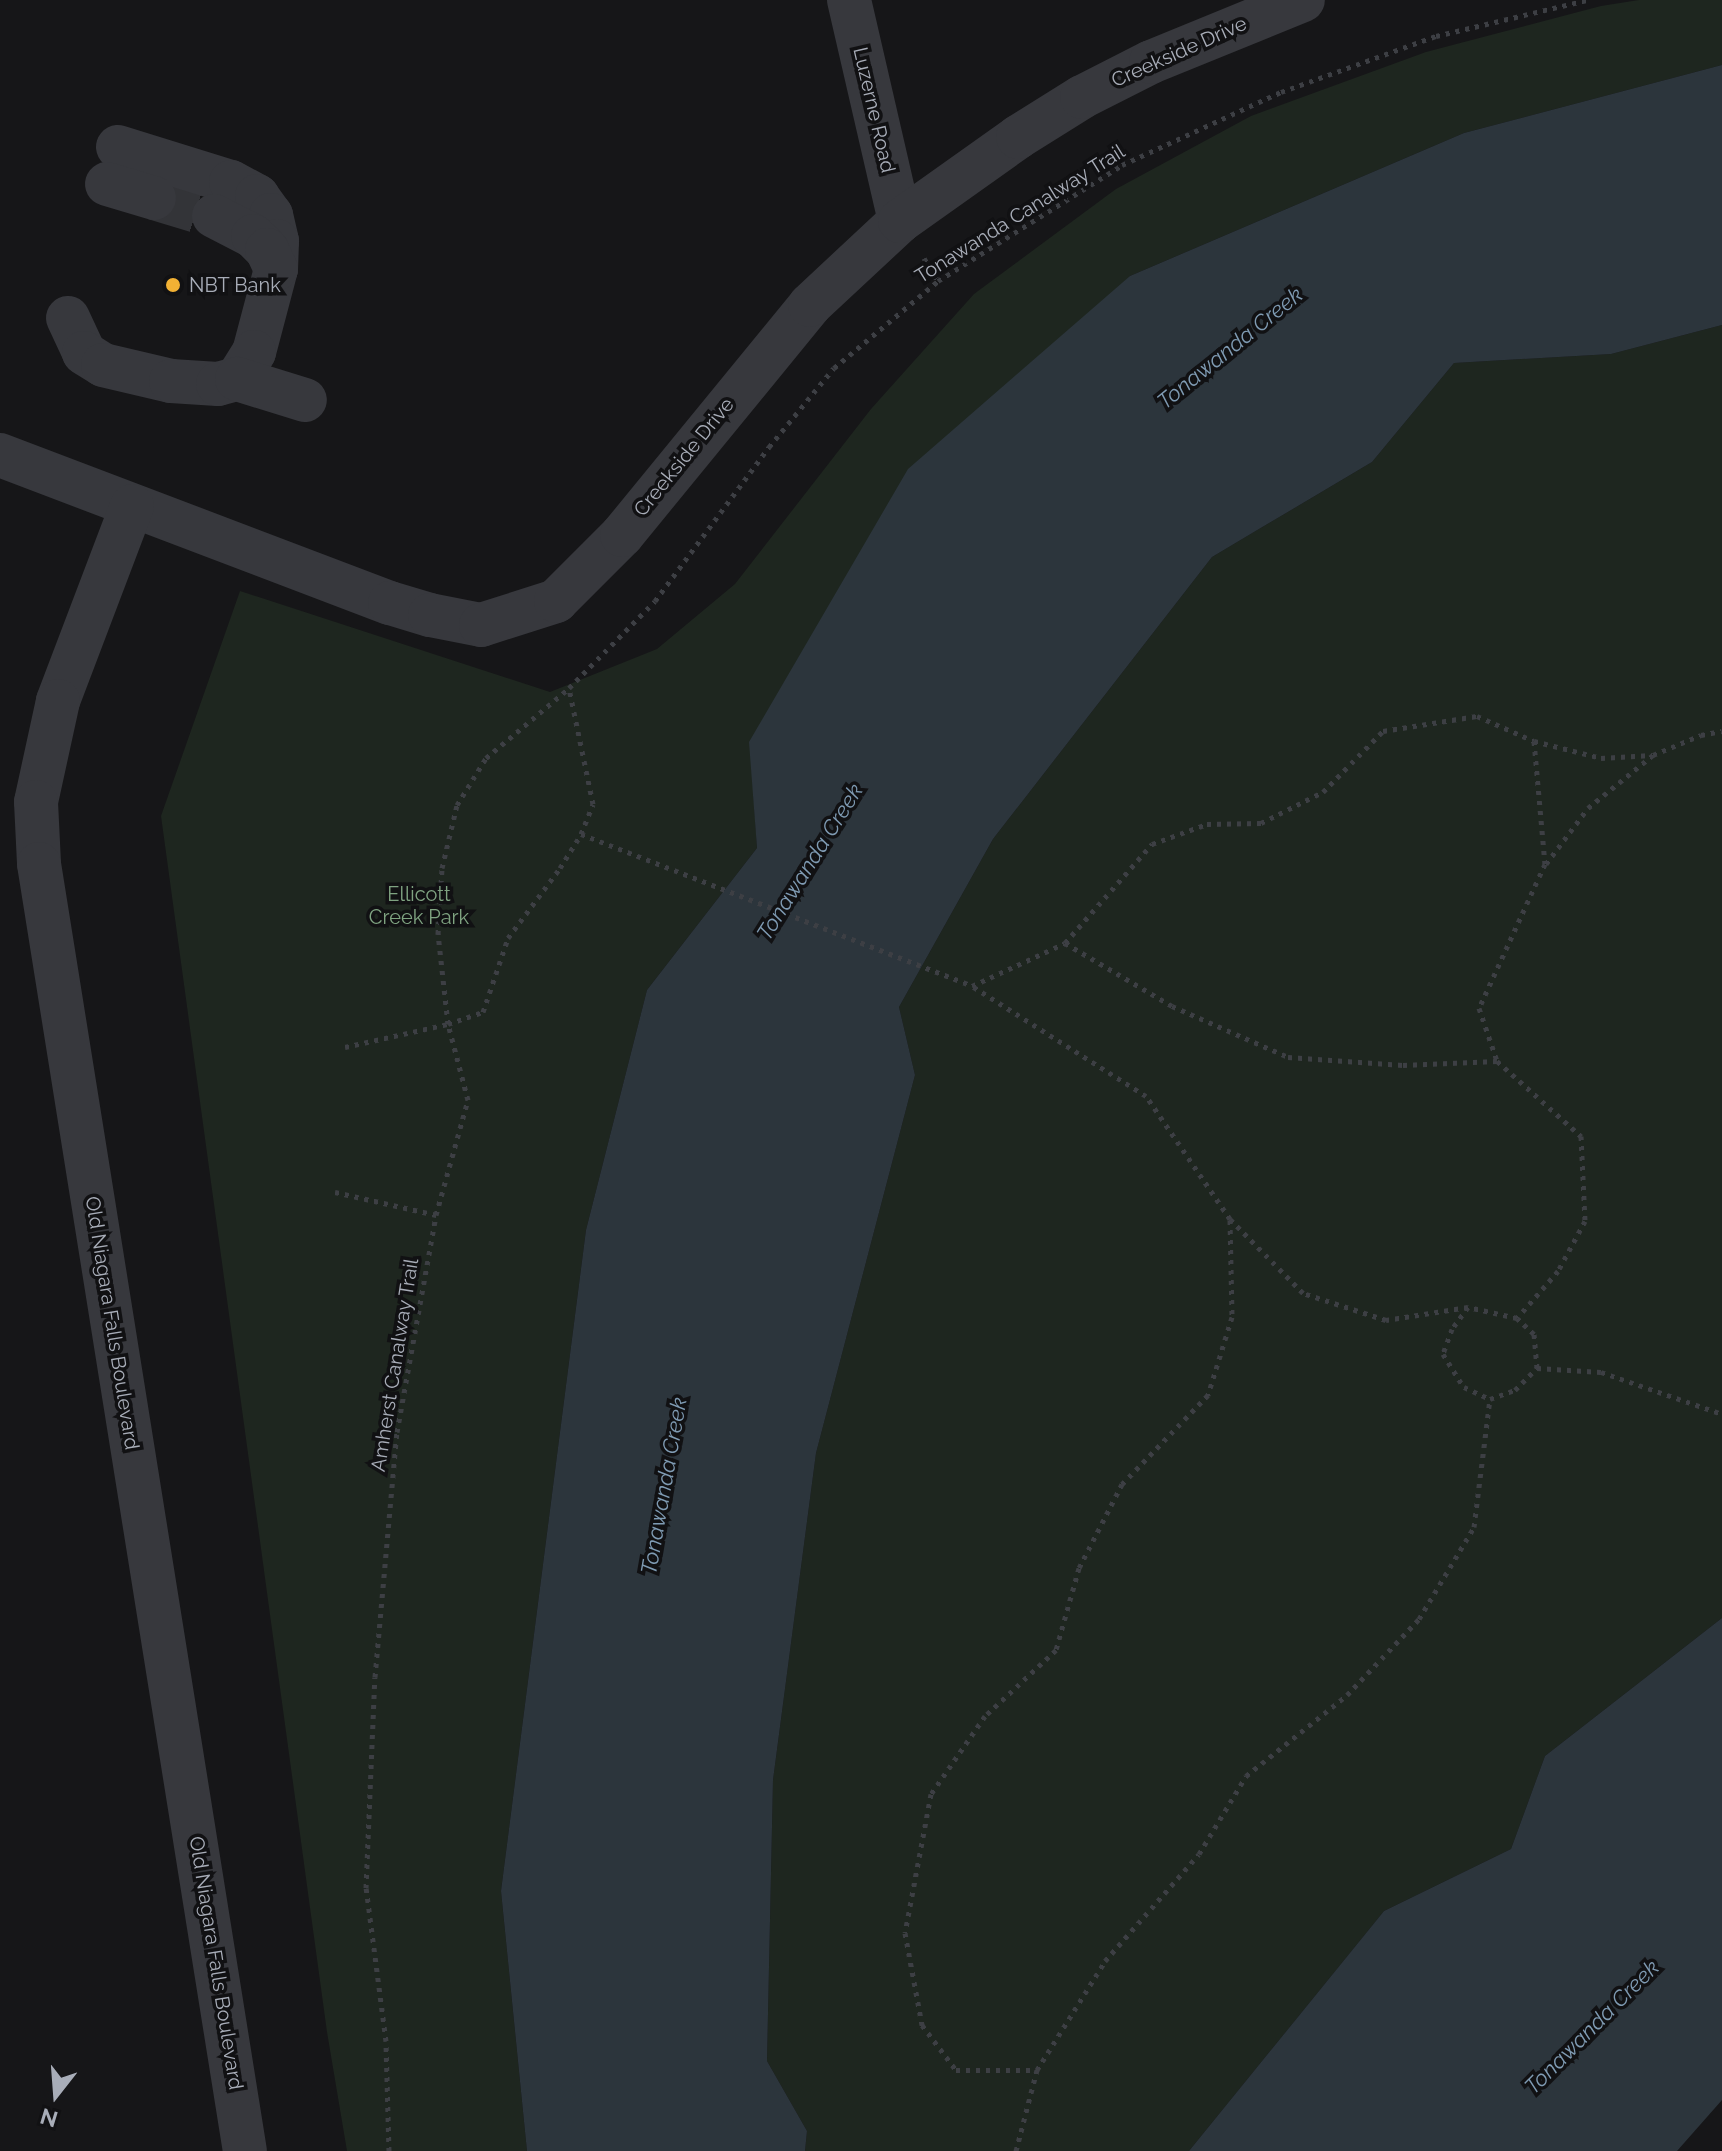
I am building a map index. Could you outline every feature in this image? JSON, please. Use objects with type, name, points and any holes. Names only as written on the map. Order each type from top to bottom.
[{"type":"street","name":"Luzerne Road","points":[[849,0],[900,221]]},
{"type":"street","name":"Creekside Drive","points":[[0,455],[390,603],[430,615],[481,625],[556,601],[622,535],[810,305],[900,221],[1018,137],[1082,97],[1164,56],[1303,0]]},
{"type":"street","points":[[154,198],[112,165],[231,182],[257,196],[271,215],[277,241],[276,269],[254,352],[237,379]]},
{"type":"street","points":[[214,216],[253,236],[267,250],[276,269]]},
{"type":"street","points":[[68,318],[84,353],[103,365],[171,381],[218,384],[237,379],[305,400]]},
{"type":"street","name":"Old Niagara Falls Boulevard","points":[[132,506],[58,701],[36,802],[39,864],[245,2151]]},
{"type":"path","name":"Tonawanda Canalway Trail","points":[[569,688],[655,601],[769,447],[834,368],[938,281],[1122,165],[1281,92],[1436,36],[1587,0]]},
{"type":"path","points":[[345,1047],[448,1024],[483,1012],[508,938],[581,834],[593,804],[569,688]]},
{"type":"path","name":"Amherst Canalway Trail","points":[[389,2151],[386,2041],[366,1888],[374,1692],[397,1432],[436,1215],[468,1100],[448,1024],[438,934],[442,868],[457,805],[486,758],[569,688]]},
{"type":"path","points":[[972,986],[1065,943],[1152,844],[1207,824],[1261,823],[1323,792],[1383,731],[1477,716],[1534,741],[1601,758],[1653,755]]},
{"type":"path","points":[[1517,1318],[1558,1271],[1585,1221],[1581,1136],[1497,1061],[1479,1008],[1545,864],[1588,808],[1653,755],[1701,735],[1722,731]]},
{"type":"path","points":[[1534,741],[1545,864]]},
{"type":"path","points":[[581,834],[630,850],[972,986],[1146,1096],[1230,1219],[1303,1293],[1386,1320],[1468,1307],[1517,1318],[1534,1334],[1537,1368]]},
{"type":"path","points":[[1065,943],[1172,1006],[1288,1057],[1403,1065],[1497,1061]]},
{"type":"path","points":[[335,1192],[436,1215]]},
{"type":"path","points":[[1037,2070],[956,2070],[922,2025],[905,1933],[931,1794],[985,1716],[1056,1650],[1079,1568],[1122,1484],[1208,1395],[1232,1317],[1230,1219]]},
{"type":"path","points":[[1468,1307],[1452,1329],[1443,1354],[1464,1387],[1490,1399],[1515,1390],[1537,1368],[1601,1372],[1722,1414]]},
{"type":"path","points":[[1016,2151],[1037,2070],[1105,1961],[1199,1854],[1246,1776],[1347,1695],[1419,1619],[1474,1527],[1490,1399]]},
{"type":"green space","name":"Ellicott Creek Park","points":[[1639,0],[1722,0],[1722,65],[1464,133],[1130,276],[750,742],[757,848],[647,990],[586,1230],[501,1891],[527,2151],[347,2151],[327,2032],[161,816],[240,591],[550,692],[657,649],[735,584],[871,409],[974,294],[1116,189],[1251,116],[1426,52],[1601,6]]},
{"type":"green space","points":[[1722,325],[1722,1618],[1545,1756],[1511,1849],[1384,1911],[1189,2151],[805,2151],[807,2131],[767,2061],[773,1780],[816,1453],[915,1075],[899,1007],[993,839],[1212,557],[1372,462],[1454,363],[1611,354]]},
{"type":"water","name":"Tonawanda Creek","points":[[1722,65],[1722,325],[1611,354],[1454,363],[1372,462],[1212,557],[993,839],[899,1007],[915,1075],[816,1453],[773,1780],[767,2061],[807,2131],[805,2151],[527,2151],[501,1891],[586,1230],[647,990],[757,848],[749,742],[908,469],[1130,276],[1464,133]]},
{"type":"water","name":"Tonawanda Creek","points":[[1722,1618],[1722,2100],[1677,2151],[1189,2151],[1384,1911],[1511,1849],[1545,1756]]},
{"type":"tunnel","points":[[154,198],[214,216]]},
{"type":"place","name":"NBT Bank","points":[[173,285]]}]
